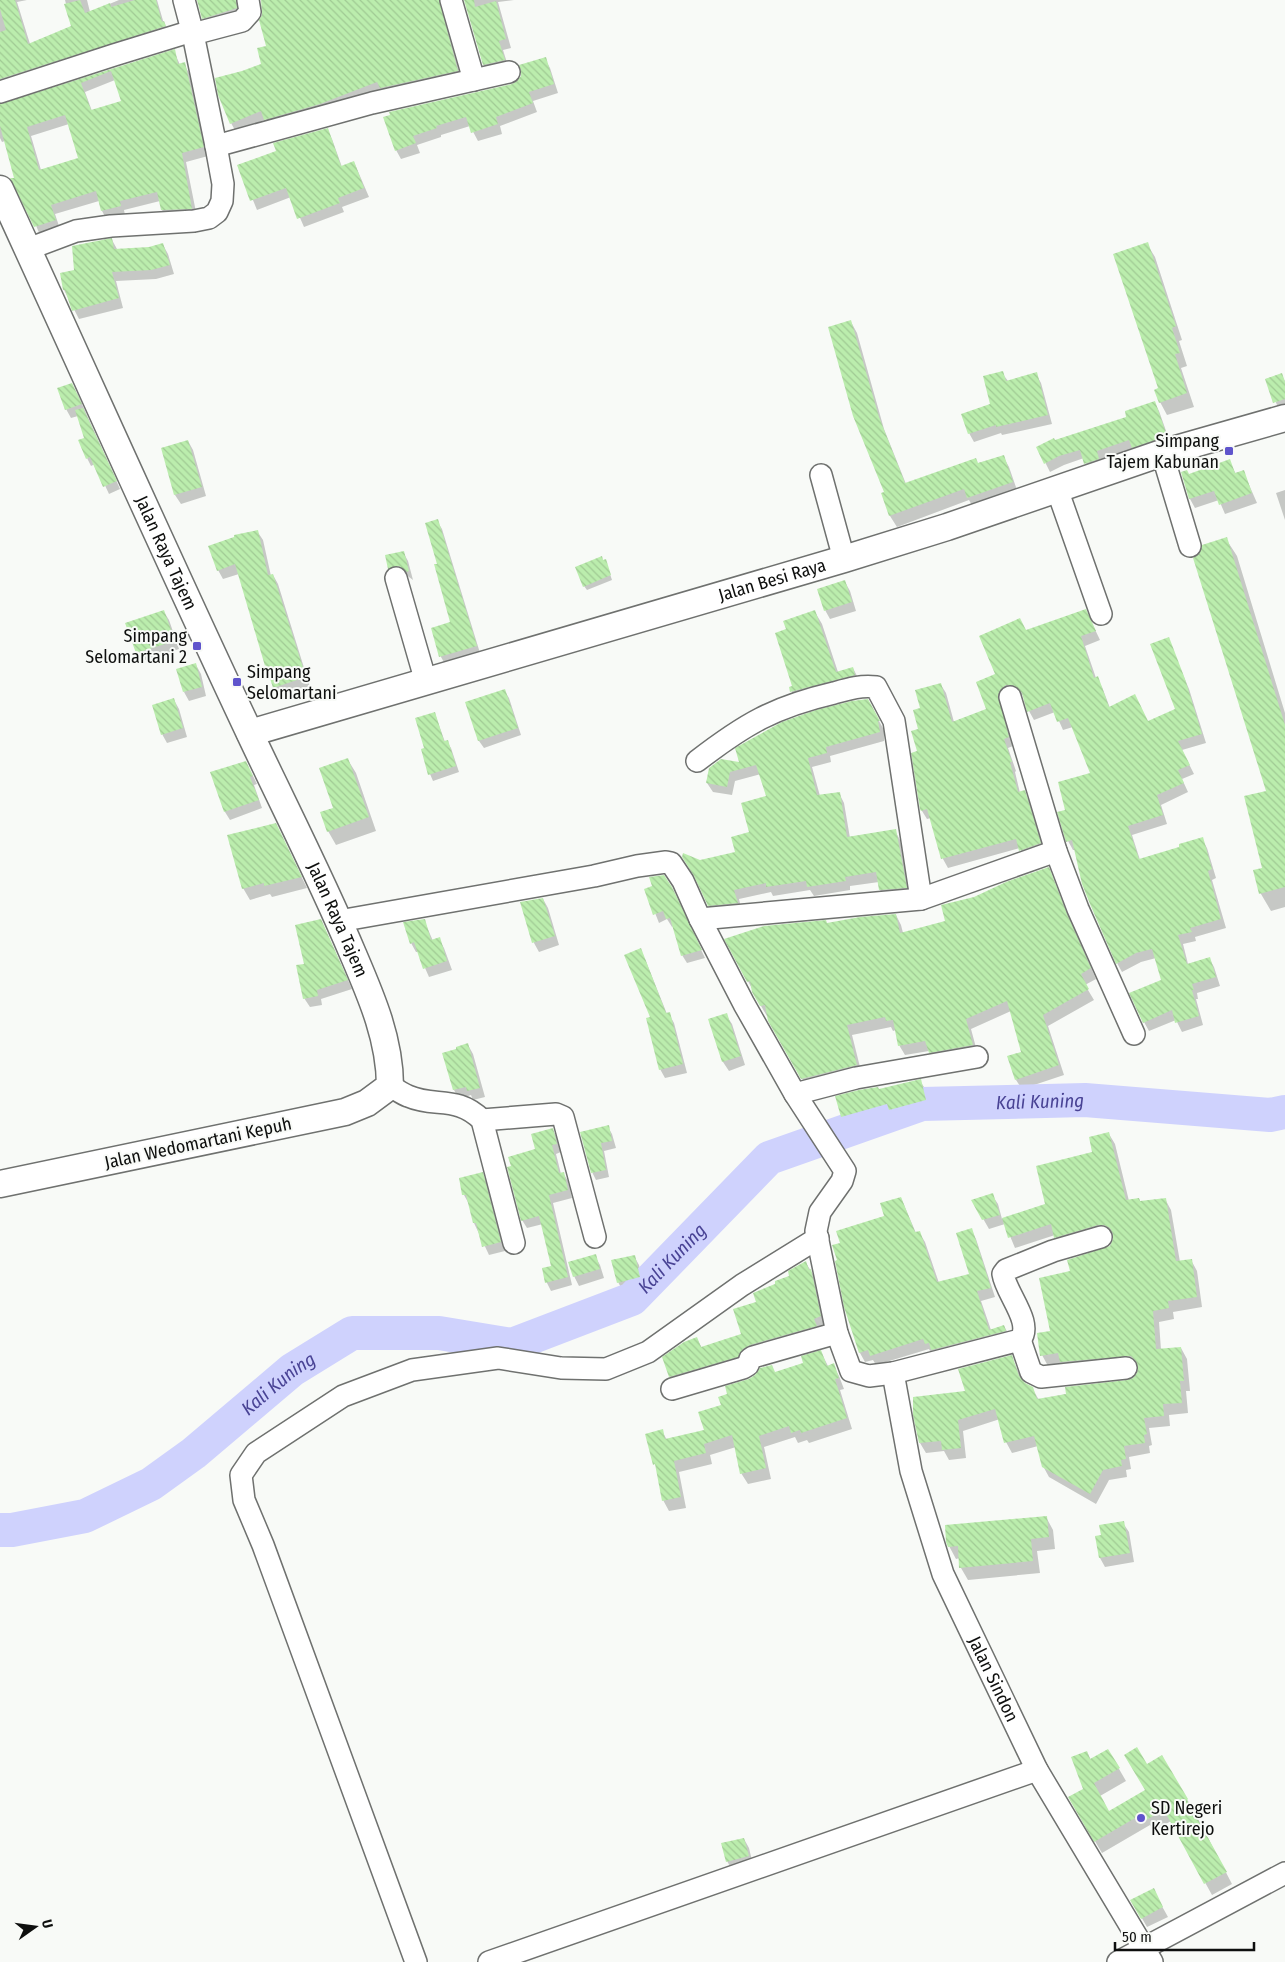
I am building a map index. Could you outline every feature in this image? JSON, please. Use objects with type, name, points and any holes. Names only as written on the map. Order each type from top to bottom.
[{"type":"main road","name":"Jalan Raya Tajem","points":[[0,189],[250,733],[339,921],[366,984],[385,1039],[390,1069],[390,1086]]},
{"type":"main road","name":"Jalan Besi Raya","points":[[250,733],[844,559],[947,527],[1162,453],[1282,423]]},
{"type":"main road","name":"Jalan Wedomartani Kepuh","points":[[0,1184],[345,1112],[367,1103],[390,1086]]},
{"type":"street","points":[[28,250],[76,231],[111,226],[194,221],[209,218],[217,212],[222,201],[223,184],[193,32],[184,0]]},
{"type":"street","points":[[0,92],[193,32],[242,21],[250,12],[248,0]]},
{"type":"street","points":[[451,0],[474,80]]},
{"type":"street","points":[[216,146],[372,103],[509,72]]},
{"type":"street","points":[[1162,453],[1190,546]]},
{"type":"street","points":[[821,475],[844,559]]},
{"type":"street","points":[[1057,489],[1101,614]]},
{"type":"street","points":[[396,578],[426,682]]},
{"type":"street","points":[[697,762],[737,731],[767,714],[815,697],[862,686],[876,686],[894,721],[921,899]]},
{"type":"street","points":[[1010,697],[1056,851],[1078,909],[1134,1034]]},
{"type":"street","points":[[700,919],[921,899],[1056,851]]},
{"type":"street","points":[[339,921],[666,862],[676,868],[744,1004],[845,1171],[842,1181],[820,1212],[816,1231],[837,1333],[851,1371],[869,1376],[893,1373],[1020,1340],[1024,1335],[1025,1327],[1004,1283],[1003,1274],[1006,1270],[1053,1251],[1101,1237]]},
{"type":"street","points":[[801,1101],[856,1078],[977,1057]]},
{"type":"street","points":[[390,1086],[408,1097],[462,1106],[472,1110],[482,1120],[514,1243]]},
{"type":"street","points":[[482,1120],[556,1114],[563,1117],[595,1238]]},
{"type":"street","points":[[416,1962],[266,1554],[244,1500],[241,1475],[256,1453],[343,1396],[412,1370],[498,1358],[561,1368],[606,1369],[639,1356],[648,1352],[742,1285],[818,1238]]},
{"type":"street","points":[[672,1388],[743,1368],[748,1365],[753,1357],[837,1333]]},
{"type":"street","points":[[1020,1340],[1031,1372],[1041,1378],[1126,1368]]},
{"type":"street","name":"Jalan Sindon","points":[[893,1373],[911,1471],[942,1574],[1037,1770],[1148,1955]]},
{"type":"street","points":[[489,1962],[1037,1770]]},
{"type":"street","points":[[1118,1962],[1148,1955],[1285,1873]]},
{"type":"building","points":[[0,0],[15,0],[28,44],[71,26],[64,4],[80,0],[85,13],[110,3],[111,7],[135,0],[156,0],[162,22],[164,21],[166,26],[0,79],[0,32],[6,30],[0,9]]},
{"type":"building","points":[[197,0],[236,0],[237,8],[202,19]]},
{"type":"building","points":[[261,0],[439,0],[458,71],[380,88],[377,82],[320,104],[264,120],[261,111],[230,124],[218,95],[215,78],[261,64],[257,48],[266,46],[259,20],[262,15]]},
{"type":"building","points":[[464,0],[474,0],[475,7],[496,1],[506,39],[499,41],[505,60],[483,65]]},
{"type":"building","points":[[175,49],[178,64],[185,62],[204,147],[182,153],[192,209],[161,210],[157,192],[120,201],[121,206],[101,211],[96,191],[51,205],[56,220],[34,227],[10,178],[14,178],[0,126],[0,104]],"holes":[[[111,71],[121,101],[91,110],[81,83]],[[65,115],[78,158],[39,170],[27,127]]]},
{"type":"building","points":[[546,57],[554,84],[529,92],[533,103],[496,117],[498,124],[471,133],[466,117],[436,126],[437,128],[413,136],[416,143],[395,151],[383,117],[390,115],[389,112],[512,84],[521,76],[519,65]]},
{"type":"building","points":[[328,128],[341,166],[354,161],[364,188],[338,198],[340,203],[297,219],[286,188],[250,201],[237,165],[276,151],[273,143]]},
{"type":"building","points":[[112,238],[114,249],[149,247],[163,243],[170,265],[151,270],[112,272],[119,298],[72,311],[65,290],[63,290],[60,273],[74,270],[72,246]]},
{"type":"building","points":[[1148,242],[1176,326],[1172,328],[1180,353],[1175,354],[1187,393],[1159,403],[1154,390],[1158,388],[1113,254]]},
{"type":"building","points":[[851,320],[879,417],[905,483],[976,458],[978,463],[1004,455],[1013,482],[967,498],[964,489],[889,516],[881,493],[884,492],[853,416],[828,327]]},
{"type":"building","points":[[1003,371],[1006,381],[1037,372],[1048,415],[996,427],[996,425],[968,434],[961,414],[990,404],[983,376]]},
{"type":"building","points":[[1282,373],[1285,382],[1285,399],[1273,403],[1265,379]]},
{"type":"building","points":[[72,383],[82,404],[65,410],[57,388]]},
{"type":"building","points":[[1155,401],[1167,436],[1132,448],[1129,440],[1097,451],[1099,459],[1084,464],[1080,450],[1059,456],[1044,464],[1036,447],[1054,438],[1055,440],[1126,417],[1125,411]]},
{"type":"building","points":[[83,408],[117,481],[103,487],[90,457],[86,459],[78,440],[84,438],[75,410]]},
{"type":"building","points":[[188,440],[202,487],[174,495],[161,448]]},
{"type":"building","points":[[1230,459],[1235,473],[1244,470],[1252,493],[1219,505],[1214,491],[1189,499],[1181,472],[1187,470],[1189,474]]},
{"type":"building","points":[[438,519],[477,646],[439,657],[431,628],[450,622],[434,564],[437,564],[425,523]]},
{"type":"building","points":[[258,530],[268,575],[273,574],[306,677],[273,688],[235,564],[217,571],[208,546],[234,537],[234,535]]},
{"type":"building","points":[[1227,537],[1285,725],[1285,887],[1259,894],[1253,870],[1262,868],[1244,796],[1266,791],[1193,558],[1199,554],[1202,545]]},
{"type":"building","points":[[404,551],[409,571],[407,572],[399,566],[388,569],[385,555]]},
{"type":"building","points":[[602,556],[603,560],[606,559],[611,575],[583,587],[575,567]]},
{"type":"building","points":[[845,580],[852,602],[824,611],[817,589]]},
{"type":"building","points":[[1086,609],[1096,631],[1081,636],[1094,678],[1098,676],[1109,707],[1135,694],[1148,721],[1175,709],[1150,644],[1169,637],[1185,679],[1202,734],[1178,741],[1190,765],[1178,770],[1184,783],[1157,795],[1163,815],[1128,826],[1139,859],[1179,847],[1179,844],[1203,837],[1212,869],[1208,871],[1221,919],[1190,928],[1192,932],[1178,935],[1187,964],[1210,957],[1216,977],[1192,984],[1199,1016],[1175,1023],[1172,1010],[1143,1023],[1129,993],[1161,980],[1152,949],[1136,953],[1116,964],[1082,884],[1072,840],[1066,842],[1057,812],[1065,810],[1058,782],[1090,773],[1068,718],[1057,722],[1050,703],[1027,712],[1022,693],[1012,685],[1006,685],[998,695],[1009,737],[1004,739],[1012,762],[1010,762],[1018,792],[1025,790],[1041,843],[1019,851],[1016,839],[941,859],[927,809],[921,811],[920,809],[911,753],[917,751],[911,731],[918,729],[913,710],[920,708],[915,690],[941,683],[952,722],[986,709],[976,682],[995,674],[979,636],[1020,618],[1026,630]]},
{"type":"building","points":[[164,610],[175,641],[136,653],[125,623]]},
{"type":"building","points":[[815,610],[836,672],[853,667],[855,675],[790,692],[789,687],[792,686],[775,633],[786,629],[783,621]]},
{"type":"building","points":[[196,663],[202,687],[183,692],[176,669]]},
{"type":"building","points":[[505,689],[518,728],[478,741],[465,702]]},
{"type":"building","points":[[174,698],[183,728],[161,735],[152,705]]},
{"type":"building","points":[[868,699],[880,721],[878,721],[880,732],[826,747],[827,753],[808,758],[817,795],[840,792],[847,837],[896,829],[907,888],[879,890],[876,872],[845,877],[846,881],[807,887],[806,881],[766,887],[766,883],[734,890],[738,903],[708,906],[694,876],[682,857],[683,853],[700,860],[735,852],[731,837],[749,832],[741,803],[766,796],[756,765],[730,772],[727,787],[706,783],[709,768],[721,759],[739,762],[735,748],[782,722],[816,710]]},
{"type":"building","points":[[435,712],[444,741],[448,740],[456,766],[428,775],[421,749],[424,748],[415,718]]},
{"type":"building","points":[[348,758],[369,817],[327,832],[320,812],[333,808],[319,768]]},
{"type":"building","points":[[246,761],[253,776],[250,777],[259,800],[224,812],[210,772]]},
{"type":"building","points":[[276,823],[302,877],[264,886],[264,883],[242,889],[227,835]]},
{"type":"building","points":[[1049,867],[1091,968],[1081,974],[1089,989],[1043,1015],[1059,1065],[1015,1080],[1007,1056],[1021,1052],[1007,1001],[966,1019],[973,1045],[929,1053],[925,1041],[898,1046],[893,1020],[886,1021],[885,1017],[847,1025],[857,1065],[801,1079],[768,1021],[765,1005],[760,1006],[752,992],[750,981],[747,982],[724,939],[764,926],[826,920],[827,923],[860,917],[896,914],[900,933],[945,921],[941,905],[974,897],[1006,882]]},
{"type":"building","points":[[664,875],[672,887],[702,950],[681,956],[670,918],[666,919],[663,911],[653,915],[644,889],[652,886],[649,877]]},
{"type":"building","points":[[543,898],[555,936],[532,943],[520,902]]},
{"type":"building","points":[[321,919],[348,980],[317,990],[318,996],[303,999],[296,965],[304,964],[295,925]]},
{"type":"building","points":[[425,919],[431,940],[440,937],[447,961],[423,969],[414,942],[410,944],[403,922]]},
{"type":"building","points":[[641,948],[666,1013],[670,1012],[683,1064],[659,1070],[646,1018],[650,1017],[624,955]]},
{"type":"building","points":[[727,1013],[741,1056],[722,1062],[708,1019]]},
{"type":"building","points":[[468,1043],[480,1088],[467,1091],[466,1087],[453,1090],[442,1053]]},
{"type":"building","points":[[921,1079],[926,1100],[889,1110],[887,1104],[841,1117],[835,1096],[859,1090],[878,1087],[879,1089]]},
{"type":"building","points":[[609,1125],[612,1141],[601,1143],[606,1170],[591,1173],[580,1132]]},
{"type":"building","points":[[553,1128],[557,1144],[552,1145],[559,1173],[564,1172],[568,1190],[549,1195],[568,1277],[545,1283],[542,1268],[551,1266],[539,1216],[521,1221],[507,1167],[511,1166],[508,1157],[535,1149],[531,1134]]},
{"type":"building","points":[[1109,1132],[1126,1200],[1139,1198],[1140,1201],[1166,1198],[1176,1261],[1192,1259],[1197,1297],[1168,1301],[1169,1308],[1153,1311],[1156,1349],[1181,1347],[1184,1381],[1180,1381],[1182,1403],[1163,1404],[1164,1416],[1144,1418],[1147,1434],[1144,1435],[1145,1443],[1124,1446],[1126,1459],[1121,1460],[1122,1466],[1103,1470],[1090,1494],[1042,1467],[1034,1436],[1004,1443],[995,1409],[958,1420],[961,1448],[942,1450],[941,1441],[919,1443],[913,1415],[913,1397],[965,1391],[958,1369],[1012,1355],[1019,1376],[1025,1383],[1033,1387],[1037,1399],[1066,1394],[1065,1387],[1127,1380],[1133,1378],[1137,1373],[1136,1361],[1131,1356],[1060,1362],[1058,1353],[1040,1356],[1037,1333],[1050,1331],[1039,1278],[1070,1271],[1067,1260],[1110,1246],[1113,1234],[1110,1228],[1098,1225],[1054,1238],[1051,1224],[1008,1238],[1002,1218],[1045,1204],[1036,1166],[1092,1152],[1089,1137]]},
{"type":"building","points":[[483,1172],[501,1242],[482,1247],[476,1223],[473,1223],[466,1195],[462,1195],[459,1178]]},
{"type":"building","points":[[993,1193],[1000,1215],[982,1220],[971,1200]]},
{"type":"building","points":[[901,1197],[915,1232],[920,1231],[937,1282],[969,1274],[956,1233],[972,1228],[991,1288],[977,1291],[989,1330],[1004,1325],[1006,1331],[931,1350],[929,1343],[925,1344],[923,1339],[870,1356],[868,1350],[859,1353],[844,1307],[835,1261],[837,1260],[832,1245],[840,1243],[836,1231],[884,1216],[880,1203]]},
{"type":"building","points":[[596,1254],[600,1269],[573,1277],[568,1262]]},
{"type":"building","points":[[635,1255],[640,1277],[617,1283],[611,1260]]},
{"type":"building","points":[[806,1261],[809,1270],[811,1269],[821,1316],[814,1319],[817,1326],[750,1345],[743,1349],[738,1357],[669,1377],[662,1357],[684,1342],[697,1337],[701,1347],[741,1334],[733,1309],[756,1302],[753,1293],[789,1276],[788,1271]]},
{"type":"building","points":[[821,1350],[827,1366],[834,1363],[839,1378],[835,1379],[847,1418],[801,1433],[800,1430],[791,1433],[789,1426],[759,1436],[766,1468],[740,1474],[732,1435],[704,1444],[706,1453],[674,1461],[681,1497],[662,1501],[655,1464],[653,1465],[645,1434],[663,1429],[665,1439],[704,1430],[698,1412],[721,1405],[718,1397],[727,1394],[725,1386],[749,1379],[760,1368],[772,1365],[775,1372],[803,1363],[801,1356]]},
{"type":"building","points":[[1047,1516],[1049,1537],[1031,1539],[1033,1561],[959,1568],[958,1546],[948,1547],[946,1542],[945,1525]]},
{"type":"building","points":[[1124,1521],[1130,1553],[1099,1558],[1095,1536],[1101,1535],[1099,1525]]},
{"type":"building","points":[[1137,1747],[1147,1764],[1162,1755],[1227,1872],[1204,1884],[1164,1810],[1146,1820],[1142,1814],[1094,1842],[1068,1797],[1083,1789],[1071,1757],[1087,1751],[1090,1759],[1108,1749],[1120,1768],[1094,1783],[1109,1811],[1145,1790],[1124,1755]]},
{"type":"building","points":[[744,1838],[749,1856],[726,1862],[721,1843]]},
{"type":"building","points":[[1154,1888],[1163,1907],[1141,1919],[1130,1900]]},
{"type":"waterway","name":"Kali Kuning","points":[[0,1530],[12,1530],[85,1516],[151,1484],[194,1453],[292,1370],[352,1333],[439,1333],[512,1345],[632,1299],[769,1158],[922,1104],[1085,1100],[1270,1115],[1285,1112]]},
{"type":"place","name":"Simpang Tajem Kabunan","points":[[1229,451]]},
{"type":"place","name":"Simpang Selomartani 2","points":[[197,646]]},
{"type":"place","name":"Simpang Selomartani","points":[[237,682]]},
{"type":"place","name":"SD Negeri Kertirejo","points":[[1141,1818]]}]
